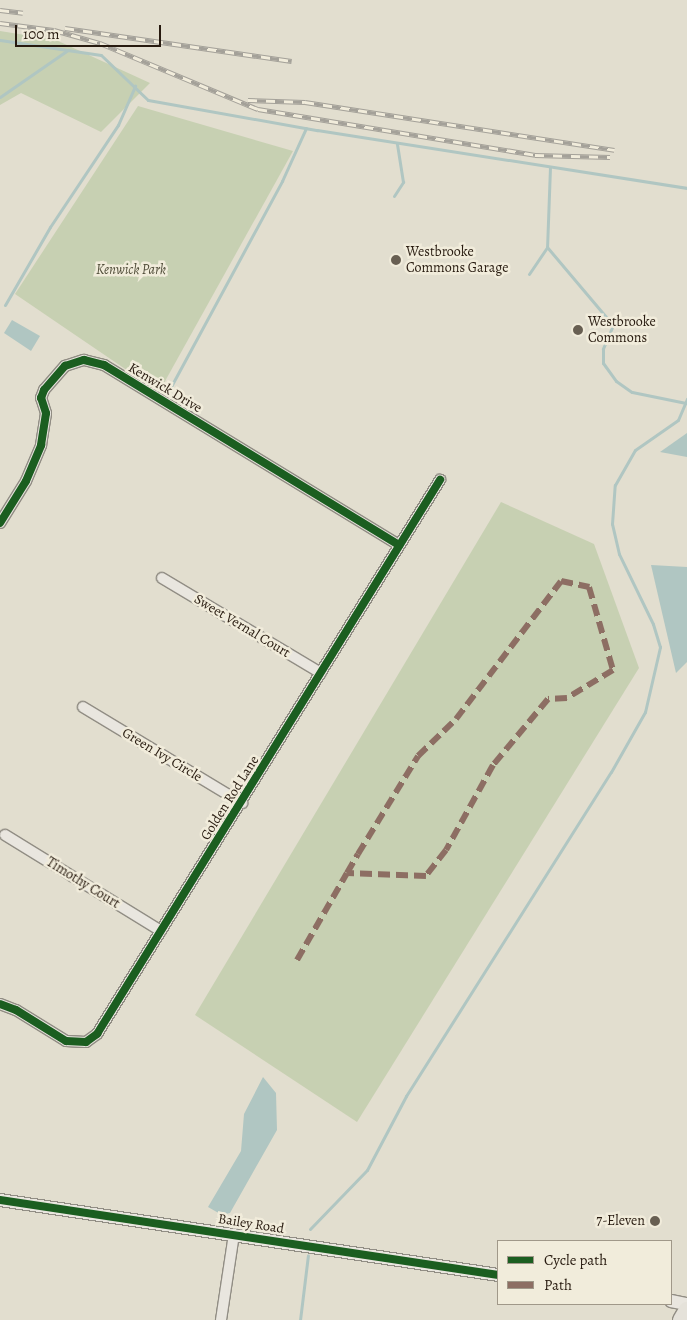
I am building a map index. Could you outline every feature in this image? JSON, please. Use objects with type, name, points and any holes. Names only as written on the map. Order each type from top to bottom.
[{"type":"main road","points":[[681,1320],[687,1310]]},
{"type":"street","name":"Kenwick Drive","points":[[0,523],[26,481],[41,445],[46,414],[41,398],[44,390],[65,366],[84,360],[104,365],[399,545]]},
{"type":"street","name":"Golden Rod Lane","points":[[0,1004],[16,1010],[66,1041],[86,1042],[102,1028],[440,480]]},
{"type":"street","name":"Sweet Vernal Court","points":[[162,578],[321,673]]},
{"type":"street","name":"Green Ivy Circle","points":[[83,707],[242,803]]},
{"type":"street","name":"Timothy Court","points":[[4,835],[161,931]]},
{"type":"street","name":"Bailey Road","points":[[0,1200],[497,1274]]},
{"type":"street","points":[[221,1320],[234,1234]]},
{"type":"street","points":[[672,1301],[687,1304]]},
{"type":"green space","points":[[0,31],[56,40],[150,83],[101,132],[21,93],[0,105]]},
{"type":"green space","name":"Kenwick Park","points":[[138,106],[293,151],[159,392],[15,294]]},
{"type":"green space","points":[[501,502],[594,544],[639,668],[357,1122],[195,1015]]},
{"type":"water","points":[[12,320],[40,336],[31,351],[4,333]]},
{"type":"water","points":[[687,433],[687,457],[660,452]]},
{"type":"water","points":[[651,565],[687,567],[687,662],[676,673]]},
{"type":"water","points":[[263,1077],[276,1093],[277,1130],[230,1213],[222,1215],[208,1207],[241,1151],[244,1114]]},
{"type":"waterway","points":[[0,40],[101,55],[148,100],[317,130],[687,188]]},
{"type":"waterway","points":[[0,97],[68,50]]},
{"type":"waterway","points":[[5,305],[50,227],[118,125],[135,86]]},
{"type":"waterway","points":[[168,392],[282,181],[306,128]]},
{"type":"waterway","points":[[394,196],[403,182],[397,143]]},
{"type":"waterway","points":[[550,167],[547,247],[613,325],[603,349],[603,363],[616,381],[632,392],[686,403]]},
{"type":"waterway","points":[[529,274],[547,247]]},
{"type":"waterway","points":[[310,1229],[367,1170],[406,1096],[611,772],[645,712],[660,647],[653,624],[619,554],[612,524],[615,485],[635,450],[678,420],[687,399]]},
{"type":"waterway","points":[[300,1320],[308,1255]]},
{"type":"railway","points":[[0,10],[23,13]]},
{"type":"railway","points":[[0,23],[54,30],[100,43],[258,109],[535,155],[610,157]]},
{"type":"railway","points":[[65,28],[292,61]]},
{"type":"railway","points":[[248,100],[305,102],[614,150]]},
{"type":"marked path","points":[[297,960],[347,873],[358,854],[418,756],[456,719],[561,581],[589,587],[613,670],[567,698],[548,699],[493,765],[446,850],[426,876],[347,873]]},
{"type":"cycle path","points":[[0,523],[26,481],[41,445],[46,413],[41,398],[44,390],[65,366],[84,360],[104,365],[399,545]]},
{"type":"cycle path","points":[[0,1004],[16,1010],[66,1041],[86,1042],[97,1034],[440,480]]},
{"type":"cycle path","points":[[0,1200],[497,1275]]},
{"type":"place","name":"Westbrooke Commons Garage","points":[[396,260]]},
{"type":"place","name":"Westbrooke Commons","points":[[578,330]]},
{"type":"place","name":"7-Eleven","points":[[655,1221]]}]
